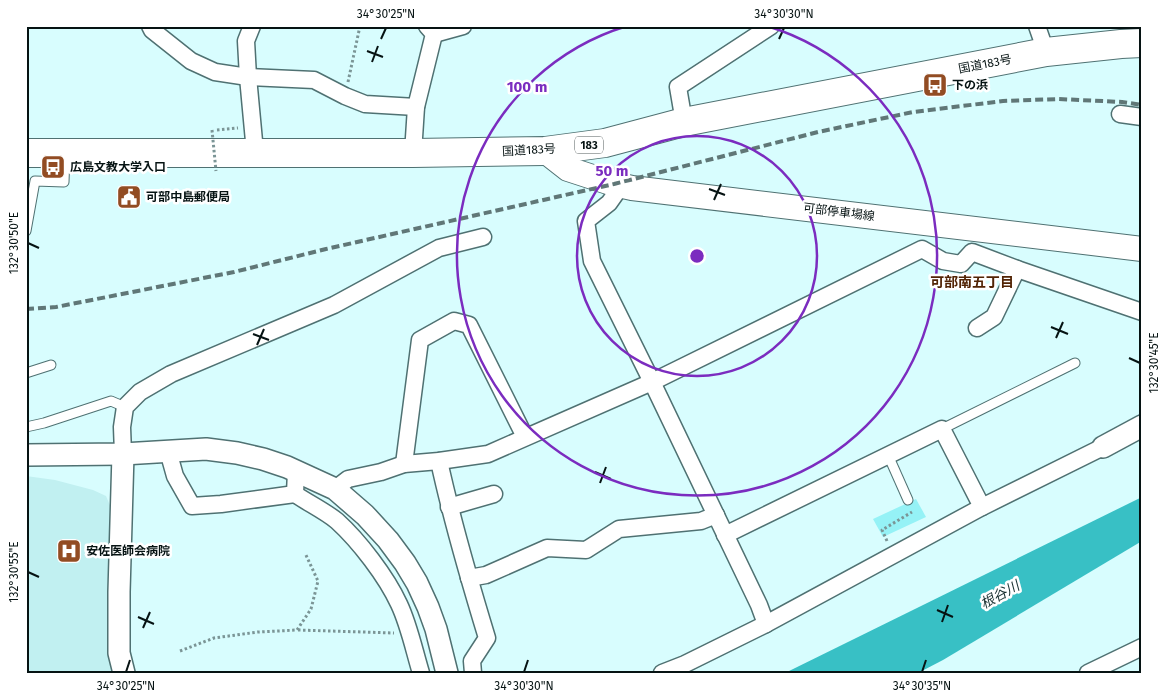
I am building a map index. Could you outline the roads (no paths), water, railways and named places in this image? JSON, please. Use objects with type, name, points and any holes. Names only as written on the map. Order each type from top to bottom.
[{"type":"highway","name":"国道183号","points":[[26,153],[545,152],[605,143],[684,122],[1046,52],[1142,43]]},
{"type":"main road","name":"可部停車場線","points":[[545,152],[568,169],[621,186],[1142,249]]},
{"type":"street","points":[[150,26],[152,30],[190,61],[215,72],[248,78],[314,80],[365,104],[416,107]]},
{"type":"street","points":[[252,26],[246,41],[255,152]]},
{"type":"street","points":[[412,153],[416,107],[431,30],[463,26]]},
{"type":"street","points":[[684,122],[678,87],[771,26]]},
{"type":"street","points":[[1037,26],[1046,52]]},
{"type":"street","points":[[1120,114],[1142,117]]},
{"type":"street","points":[[621,186],[610,203],[586,220],[592,261],[716,515],[766,624]]},
{"type":"street","points":[[124,673],[119,653],[118,592],[123,454],[122,428],[125,407],[140,392],[171,374],[334,305],[439,248],[484,237]]},
{"type":"street","points":[[335,489],[348,479],[382,472],[404,464],[488,454],[652,382],[922,249],[944,261],[961,264],[972,252],[1142,312]]},
{"type":"street","points":[[977,328],[994,318],[1016,269]]},
{"type":"street","points":[[404,464],[420,340],[454,321],[469,325],[525,437]]},
{"type":"street","points":[[662,673],[686,664],[766,624],[982,507],[1142,426]]},
{"type":"street","points":[[725,535],[942,429],[982,507]]},
{"type":"street","points":[[1103,447],[1142,435]]},
{"type":"street","points":[[26,455],[123,454],[206,449],[263,459],[296,471],[335,489],[365,514],[405,563],[428,607],[436,629],[447,673]]},
{"type":"street","points":[[168,451],[175,476],[192,506],[296,494],[336,520],[360,545],[399,603],[421,673]]},
{"type":"street","points":[[439,461],[469,578],[487,638],[472,661],[473,673]]},
{"type":"street","points":[[296,471],[296,494]]},
{"type":"street","points":[[450,507],[494,494]]},
{"type":"street","points":[[469,578],[486,575],[548,548],[586,550],[619,529],[701,521],[716,515]]},
{"type":"street","points":[[1088,673],[1142,647]]},
{"type":"lane","points":[[26,231],[35,181],[64,182],[65,152]]},
{"type":"lane","points":[[942,429],[1075,363]]},
{"type":"lane","points":[[26,372],[51,365]]},
{"type":"lane","points":[[26,427],[111,401],[125,407]]},
{"type":"lane","points":[[888,455],[908,500]]},
{"type":"water","name":"根谷川","points":[[1142,497],[1142,541],[918,673],[785,673]]},
{"type":"railway","points":[[26,309],[56,307],[234,272],[326,249],[614,184],[818,132],[913,112],[1003,101],[1059,99],[1122,102],[1142,105]]},
{"type":"place","name":"下の浜","points":[[935,85]]},
{"type":"place","name":"広島文教大学入口","points":[[53,167]]},
{"type":"place","name":"可部中島郵便局","points":[[129,197]]},
{"type":"place","name":"安佐医師会病院","points":[[69,551]]},
{"type":"district","name":"可部南五丁目","points":[[972,282]]}]
